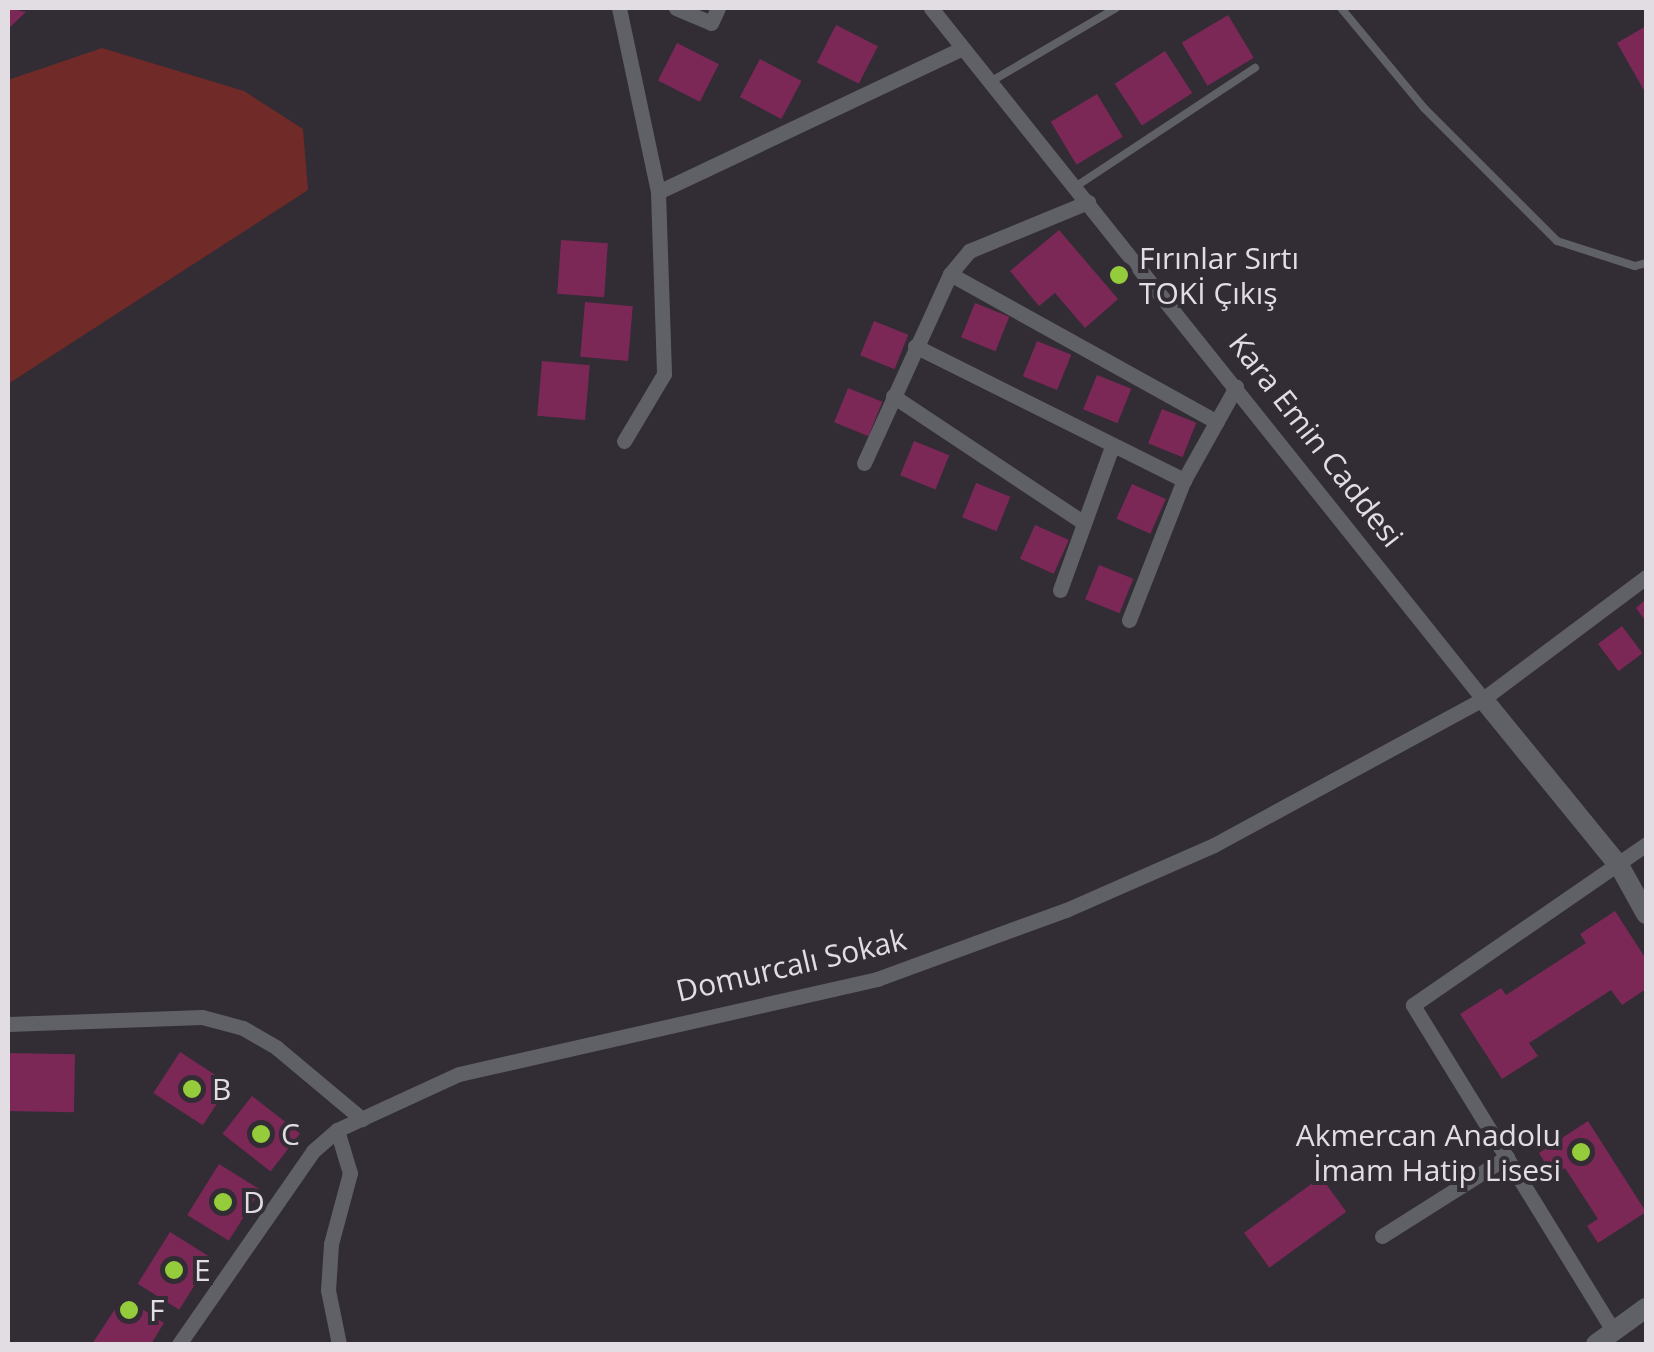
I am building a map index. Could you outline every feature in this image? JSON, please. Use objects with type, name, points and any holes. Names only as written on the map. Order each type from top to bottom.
[{"type":"street","points":[[619,8],[658,192],[664,374],[624,441]]},
{"type":"street","points":[[676,8],[710,23],[718,8]]},
{"type":"street","name":"Kara Emin Caddesi","points":[[930,8],[1620,867],[1646,914]]},
{"type":"street","points":[[658,192],[962,48]]},
{"type":"street","points":[[864,463],[950,274],[969,251],[1088,202]]},
{"type":"street","points":[[950,274],[1217,422]]},
{"type":"street","points":[[916,346],[1111,449],[1184,480]]},
{"type":"street","points":[[1129,620],[1184,480],[1236,387]]},
{"type":"street","points":[[893,396],[1084,523]]},
{"type":"street","points":[[1060,590],[1111,449]]},
{"type":"street","name":"Domurcalı Sokak","points":[[179,1344],[313,1151],[337,1130],[459,1074],[877,979],[1066,910],[1214,845],[1484,699],[1646,576]]},
{"type":"street","points":[[1614,1332],[1413,1005],[1620,867],[1646,844]]},
{"type":"street","points":[[8,1024],[202,1017],[243,1028],[277,1048],[362,1119]]},
{"type":"street","points":[[337,1130],[350,1173],[332,1244],[328,1290],[339,1344]]},
{"type":"street","points":[[1382,1236],[1506,1157]]},
{"type":"street","points":[[1596,1344],[1646,1308]]},
{"type":"lane","points":[[990,82],[1116,8]]},
{"type":"lane","points":[[1342,8],[1424,108],[1557,241],[1635,266],[1646,263]]},
{"type":"lane","points":[[1075,186],[1255,68]]},
{"type":"shaded area","points":[[102,48],[244,91],[303,129],[308,190],[8,384],[8,80]]},
{"type":"building","points":[[8,8],[26,12],[8,29]]},
{"type":"building","points":[[1228,15],[1254,58],[1207,86],[1182,43]]},
{"type":"building","points":[[836,25],[878,46],[859,84],[817,62]]},
{"type":"building","points":[[1646,26],[1646,94],[1617,43]]},
{"type":"building","points":[[677,43],[719,64],[700,102],[658,80]]},
{"type":"building","points":[[1165,51],[1192,93],[1142,126],[1115,84]]},
{"type":"building","points":[[760,59],[801,81],[781,119],[740,97]]},
{"type":"building","points":[[1097,94],[1123,137],[1076,165],[1051,122]]},
{"type":"building","points":[[1059,230],[1118,299],[1085,328],[1055,293],[1039,306],[1010,271]]},
{"type":"building","points":[[561,240],[608,243],[604,297],[557,294]]},
{"type":"building","points":[[585,302],[633,306],[628,361],[580,357]]},
{"type":"building","points":[[975,303],[1009,317],[995,351],[961,337]]},
{"type":"building","points":[[874,321],[908,335],[894,369],[860,355]]},
{"type":"building","points":[[1037,341],[1071,355],[1057,390],[1023,376]]},
{"type":"building","points":[[542,361],[590,365],[585,420],[537,416]]},
{"type":"building","points":[[1097,375],[1131,389],[1117,423],[1083,409]]},
{"type":"building","points":[[848,388],[882,402],[868,436],[834,422]]},
{"type":"building","points":[[1162,409],[1196,423],[1182,457],[1148,443]]},
{"type":"building","points":[[914,441],[949,455],[935,490],[900,475]]},
{"type":"building","points":[[976,483],[1010,497],[996,531],[962,517]]},
{"type":"building","points":[[1132,484],[1166,499],[1150,534],[1117,519]]},
{"type":"building","points":[[1035,525],[1069,540],[1054,574],[1020,559]]},
{"type":"building","points":[[1099,565],[1133,579],[1119,613],[1085,599]]},
{"type":"building","points":[[1646,599],[1646,622],[1636,608]]},
{"type":"building","points":[[1622,626],[1642,653],[1619,671],[1598,644]]},
{"type":"building","points":[[1615,911],[1646,959],[1646,989],[1622,1005],[1611,990],[1529,1043],[1538,1056],[1502,1079],[1460,1014],[1501,988],[1506,995],[1586,943],[1580,934]]},
{"type":"building","name":"B","points":[[180,1052],[229,1084],[203,1125],[153,1093]]},
{"type":"building","points":[[8,1053],[75,1054],[74,1112],[8,1111]]},
{"type":"building","name":"C","points":[[252,1096],[300,1134],[271,1171],[222,1134]]},
{"type":"building","points":[[1588,1121],[1646,1212],[1598,1243],[1587,1226],[1598,1219],[1565,1168],[1553,1176],[1539,1153]]},
{"type":"building","name":"D","points":[[219,1164],[261,1190],[229,1241],[187,1215]]},
{"type":"building","points":[[1321,1177],[1346,1212],[1269,1268],[1244,1233]]},
{"type":"building","name":"E","points":[[170,1232],[212,1258],[179,1310],[138,1284]]},
{"type":"building","name":"F","points":[[123,1297],[164,1323],[151,1344],[92,1344]]},
{"type":"place","name":"Fırınlar Sırtı TOKİ Çıkış","points":[[1119,275]]},
{"type":"place","name":"B","points":[[192,1089]]},
{"type":"place","name":"C","points":[[261,1134]]},
{"type":"place","name":"Akmercan Anadolu İmam Hatip Lisesi","points":[[1581,1152]]},
{"type":"place","name":"D","points":[[223,1202]]},
{"type":"place","name":"E","points":[[174,1270]]},
{"type":"place","name":"F","points":[[129,1310]]}]
